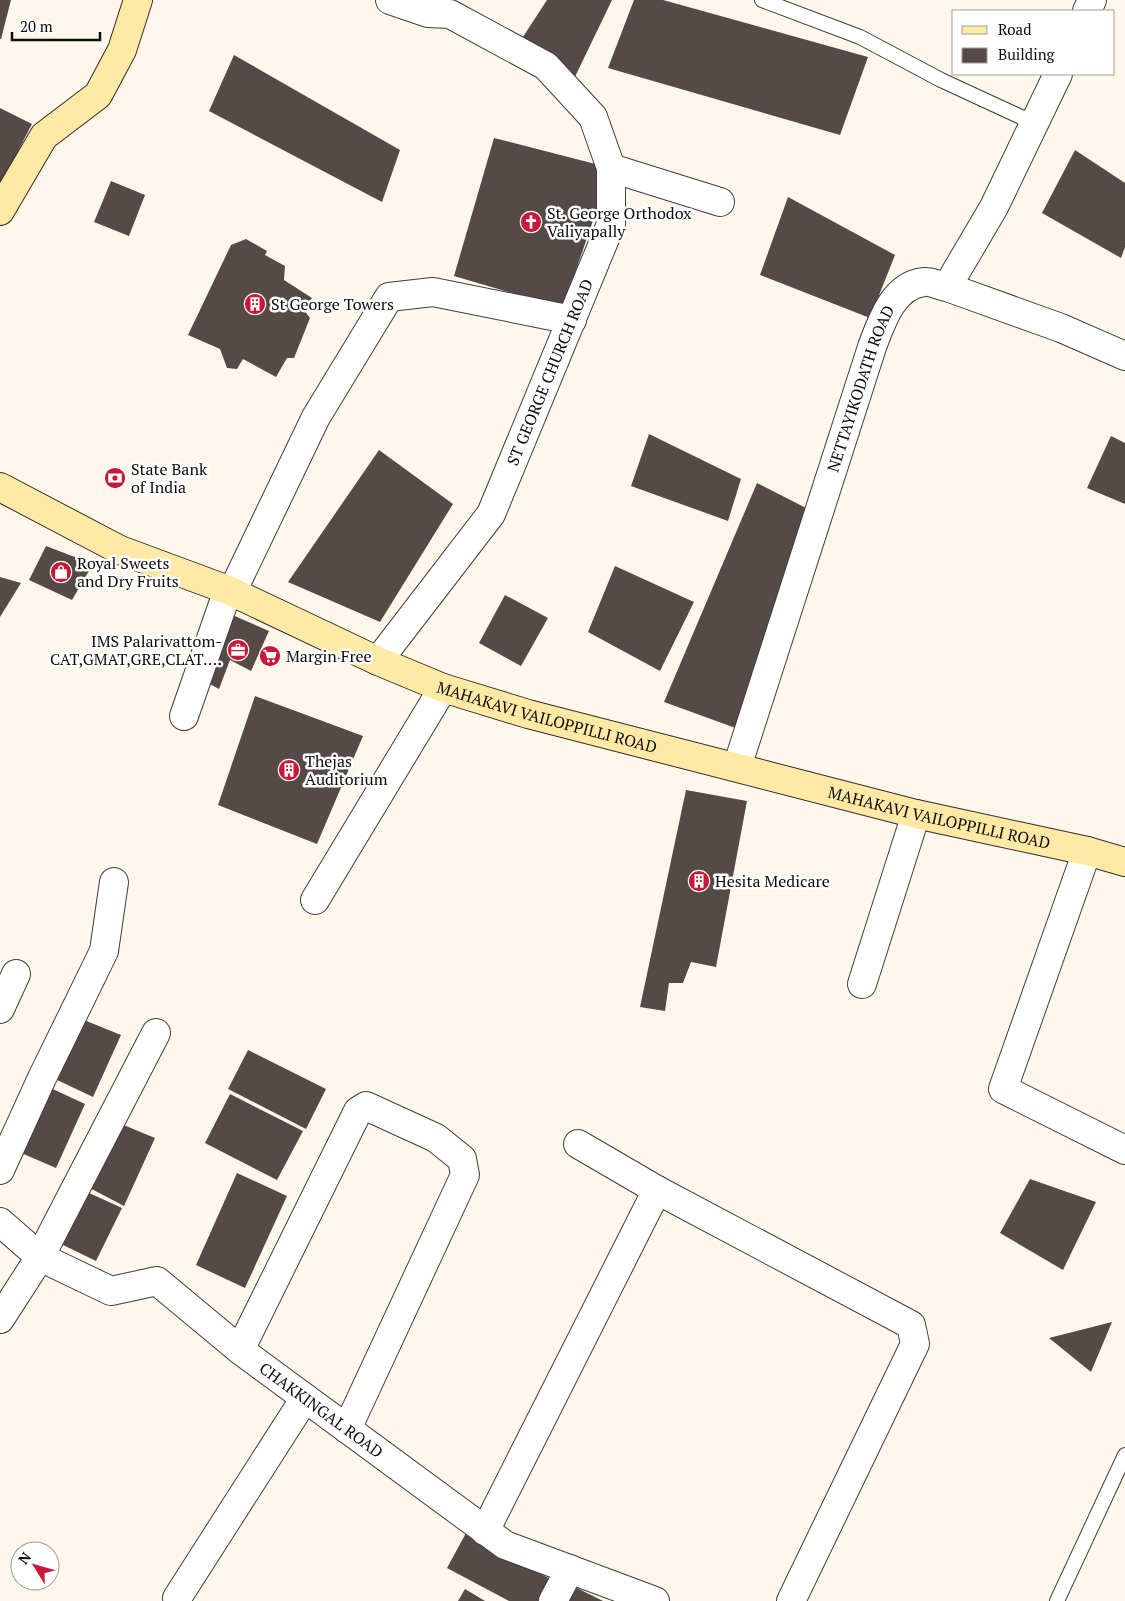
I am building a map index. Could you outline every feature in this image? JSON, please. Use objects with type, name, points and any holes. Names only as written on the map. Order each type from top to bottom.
[{"type":"main road","points":[[0,211],[44,136],[98,95],[122,50],[138,0]]},
{"type":"main road","name":"MAHAKAVI VAILOPPILLI ROAD","points":[[0,487],[120,550],[230,591],[378,661],[443,688],[528,714],[916,814],[1087,851],[1125,862]]},
{"type":"street","points":[[390,0],[428,13],[454,7]]},
{"type":"street","name":"ST GEORGE CHURCH ROAD","points":[[378,661],[491,514],[611,224],[611,168],[593,117],[546,66],[454,7]]},
{"type":"street","points":[[947,288],[994,207],[1058,75]]},
{"type":"street","points":[[611,168],[720,202]]},
{"type":"street","name":"NETTAYIKODATH ROAD","points":[[738,767],[872,347],[885,313],[905,288],[925,282],[947,288],[1060,328],[1125,356]]},
{"type":"street","points":[[184,716],[230,591],[316,417],[389,297],[433,292],[572,320]]},
{"type":"street","points":[[315,900],[443,688]]},
{"type":"street","points":[[862,984],[916,814]]},
{"type":"street","points":[[1087,851],[1003,1089],[1125,1150]]},
{"type":"street","points":[[0,1170],[42,1078],[104,951],[114,882]]},
{"type":"street","points":[[0,1009],[16,974]]},
{"type":"street","points":[[0,1319],[40,1257],[156,1033]]},
{"type":"street","points":[[240,1350],[358,1111],[366,1106],[436,1138],[462,1159],[465,1175],[347,1429]]},
{"type":"street","points":[[578,1144],[657,1190],[911,1325],[915,1344],[791,1601]]},
{"type":"street","points":[[485,1531],[657,1190]]},
{"type":"street","name":"CHAKKINGAL ROAD","points":[[0,1222],[40,1257],[111,1291],[157,1281],[240,1350],[505,1546],[655,1601]]},
{"type":"street","points":[[177,1598],[306,1398]]},
{"type":"street","points":[[553,1601],[570,1570]]},
{"type":"lane","points":[[762,0],[860,37],[941,80],[1034,124]]},
{"type":"lane","points":[[1058,1601],[1125,1455]]},
{"type":"building","points":[[0,0],[11,0],[1,39],[0,39]]},
{"type":"building","points":[[547,0],[612,0],[573,81],[517,46]]},
{"type":"building","points":[[634,0],[663,0],[868,57],[840,135],[608,68]]},
{"type":"building","points":[[234,55],[400,150],[382,202],[209,111]]},
{"type":"building","points":[[0,108],[32,124],[0,186]]},
{"type":"building","name":"St. George Orthodox Valiyapally","points":[[494,138],[611,168],[563,308],[454,276]]},
{"type":"building","points":[[1075,150],[1125,183],[1125,247],[1121,258],[1042,213]]},
{"type":"building","points":[[111,181],[145,195],[129,236],[94,222]]},
{"type":"building","points":[[788,197],[895,255],[870,318],[760,275]]},
{"type":"building","name":"St George Towers","points":[[246,239],[267,251],[265,255],[285,266],[284,280],[312,298],[304,310],[310,318],[294,358],[287,358],[276,377],[243,359],[237,369],[227,368],[220,349],[188,335],[231,245]]},
{"type":"building","points":[[649,434],[741,479],[728,521],[631,486]]},
{"type":"building","points":[[1111,436],[1125,443],[1125,504],[1087,488]]},
{"type":"building","points":[[379,450],[453,504],[380,622],[288,582]]},
{"type":"building","points":[[757,483],[812,511],[741,730],[664,702]]},
{"type":"building","name":"Royal Sweets and Dry Fruits","points":[[46,546],[93,564],[72,600],[29,580]]},
{"type":"building","points":[[615,566],[694,602],[660,671],[588,632]]},
{"type":"building","points":[[0,577],[21,583],[0,617]]},
{"type":"building","points":[[505,595],[548,618],[521,666],[479,643]]},
{"type":"building","name":"IMS Palarivattom- CAT,GMAT,GRE,CLAT....","points":[[230,614],[269,631],[251,671],[230,660],[219,689],[204,681]]},
{"type":"building","name":"Thejas Auditorium","points":[[255,696],[363,736],[317,844],[218,805]]},
{"type":"building","name":"Hesita Medicare","points":[[686,790],[747,801],[716,967],[691,962],[683,983],[669,983],[665,1011],[640,1007]]},
{"type":"building","points":[[79,1018],[121,1035],[93,1097],[53,1078]]},
{"type":"building","points":[[248,1050],[326,1089],[306,1129],[228,1089]]},
{"type":"building","points":[[42,1084],[85,1104],[56,1168],[12,1149]]},
{"type":"building","points":[[230,1094],[303,1131],[277,1180],[205,1143]]},
{"type":"building","points":[[114,1121],[155,1138],[124,1206],[84,1185]]},
{"type":"building","points":[[237,1173],[287,1196],[245,1288],[196,1265]]},
{"type":"building","points":[[1030,1179],[1096,1202],[1063,1270],[1000,1233]]},
{"type":"building","points":[[87,1192],[122,1208],[96,1261],[61,1244]]},
{"type":"building","points":[[1112,1322],[1091,1372],[1049,1338]]},
{"type":"building","points":[[466,1533],[550,1579],[538,1601],[509,1601],[447,1568]]},
{"type":"building","points":[[567,1583],[603,1601],[558,1601]]},
{"type":"building","points":[[465,1589],[485,1601],[458,1601]]},
{"type":"place","name":"St. George Orthodox Valiyapally","points":[[531,222]]},
{"type":"place","name":"St George Towers","points":[[255,304]]},
{"type":"place","name":"State Bank of India","points":[[115,478]]},
{"type":"place","name":"Royal Sweets and Dry Fruits","points":[[61,572]]},
{"type":"place","name":"IMS Palarivattom- CAT,GMAT,GRE,CLAT....","points":[[238,650]]},
{"type":"place","name":"Margin Free","points":[[270,656]]},
{"type":"place","name":"Thejas Auditorium","points":[[289,770]]},
{"type":"place","name":"Hesita Medicare","points":[[699,881]]}]
